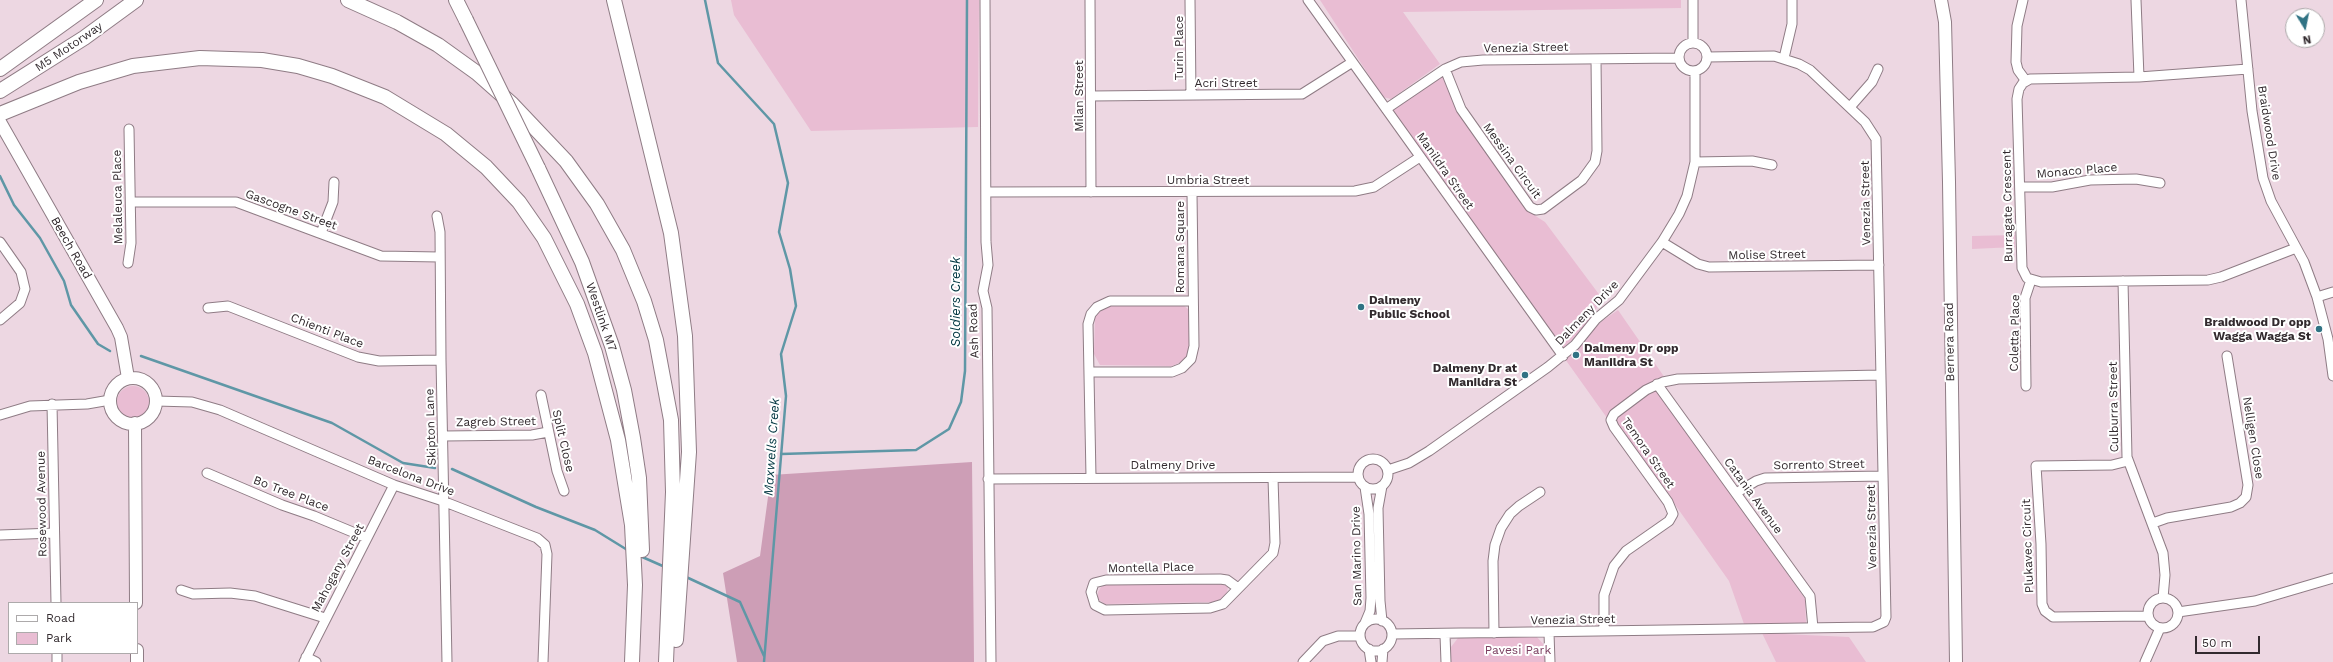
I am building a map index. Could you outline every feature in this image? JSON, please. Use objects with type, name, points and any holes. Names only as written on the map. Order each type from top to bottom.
[{"type":"highway","name":"M5 Motorway","points":[[0,69],[96,0]]},
{"type":"highway","name":"M5 Motorway","points":[[0,91],[84,38],[136,0]]},
{"type":"highway","points":[[348,0],[415,32],[438,45],[477,73],[536,127],[556,150],[607,219],[623,250],[644,301],[664,377],[671,420],[678,540]]},
{"type":"highway","name":"Westlink M7","points":[[456,0],[582,262],[612,346],[624,390],[633,438],[637,523]]},
{"type":"highway","points":[[614,0],[676,260],[685,336],[689,452],[678,540],[673,618],[666,662]]},
{"type":"highway","points":[[620,0],[642,114]]},
{"type":"highway","points":[[1,121],[79,82],[116,71],[164,61],[217,57],[262,60],[313,70],[363,87],[418,116],[467,150],[519,202],[544,238],[562,270],[584,323],[604,385],[637,523],[639,585],[638,662]]},
{"type":"highway","points":[[632,662],[639,585]]},
{"type":"highway","points":[[673,618],[675,662]]},
{"type":"main road","name":"Bernera Road","points":[[1941,0],[1945,22],[1956,662]]},
{"type":"main road","name":"Bernera Road","points":[[1945,22],[1950,0]]},
{"type":"main road","name":"Beech Road","points":[[1,121],[117,328],[122,342],[128,378]]},
{"type":"main road","points":[[128,378],[138,378],[147,383],[153,391],[156,400],[151,414],[144,420],[135,423],[126,422],[116,416],[110,400],[115,386],[128,378]]},
{"type":"main road","points":[[135,423],[136,602]]},
{"type":"street","name":"Ash Road","points":[[985,0],[986,242],[988,265],[983,291],[987,308],[991,662]]},
{"type":"street","name":"Milan Street","points":[[1090,0],[1091,192]]},
{"type":"street","name":"Turin Place","points":[[1190,0],[1191,95]]},
{"type":"street","name":"Manildra Street","points":[[1308,0],[1351,63],[1386,109],[1563,356]]},
{"type":"street","points":[[1693,0],[1693,43]]},
{"type":"street","points":[[1784,58],[1792,24],[1792,0]]},
{"type":"street","points":[[2023,0],[2017,26],[2016,62],[2018,70],[2026,81],[2139,77],[2248,69]]},
{"type":"street","points":[[2136,0],[2139,77]]},
{"type":"street","name":"Braidwood Drive","points":[[2240,0],[2263,178],[2271,201],[2296,248],[2317,297],[2328,339],[2333,376]]},
{"type":"street","points":[[1693,43],[1703,47],[1708,57],[1705,65],[1695,71],[1685,68],[1679,58],[1683,48],[1693,43]]},
{"type":"street","name":"Venezia Street","points":[[1392,634],[1445,635],[1873,627],[1884,622],[1886,617],[1876,139],[1869,126],[1805,67],[1784,58],[1708,57]]},
{"type":"street","name":"Venezia Street","points":[[1386,109],[1445,69],[1461,62],[1482,60],[1679,58]]},
{"type":"street","name":"Messina Circuit","points":[[1445,69],[1460,110],[1530,207],[1536,210],[1543,209],[1582,180],[1594,162],[1597,151],[1596,59]]},
{"type":"street","name":"Acri Street","points":[[1091,96],[1302,94],[1351,63]]},
{"type":"street","points":[[1850,107],[1872,82],[1878,69]]},
{"type":"street","name":"Dalmeny Drive","points":[[1388,470],[1409,463],[1429,451],[1501,402],[1563,356],[1582,337],[1596,319],[1615,305],[1662,242],[1684,205],[1695,162],[1695,71]]},
{"type":"street","name":"Burragate Crescent","points":[[2026,81],[2019,89],[2017,99],[2021,265],[2025,275],[2031,280]]},
{"type":"street","name":"Melaleuca Place","points":[[128,263],[131,243],[129,129]]},
{"type":"street","name":"Umbria Street","points":[[986,192],[1192,193],[1367,190],[1420,157]]},
{"type":"street","points":[[1695,162],[1752,161],[1772,166]]},
{"type":"street","name":"Monaco Place","points":[[2020,187],[2052,187],[2090,180],[2136,179],[2160,183]]},
{"type":"street","points":[[321,233],[334,202],[334,182]]},
{"type":"street","name":"Romana Square","points":[[1089,372],[1172,372],[1182,368],[1190,362],[1194,352],[1192,193]]},
{"type":"street","name":"Gascogne Street","points":[[131,202],[236,202],[381,256],[439,257]]},
{"type":"street","name":"Skipton Lane","points":[[437,216],[440,232],[439,257],[444,436],[447,662]]},
{"type":"street","points":[[0,242],[23,276],[28,297],[0,320]]},
{"type":"street","name":"Molise Street","points":[[1662,242],[1698,264],[1709,267],[1879,265]]},
{"type":"street","points":[[2031,280],[2046,282],[2212,280],[2296,248]]},
{"type":"street","name":"Coletta Place","points":[[2026,386],[2025,298],[2031,280]]},
{"type":"street","name":"Culburra Street","points":[[2123,281],[2128,461],[2153,523],[2164,559],[2163,598]]},
{"type":"street","points":[[2317,297],[2333,292]]},
{"type":"street","name":"Romana Square","points":[[1091,477],[1088,324],[1091,314],[1097,307],[1110,302],[1193,301]]},
{"type":"street","name":"Chienti Place","points":[[208,308],[228,306],[358,357],[379,361],[441,360]]},
{"type":"street","name":"Nelligen Close","points":[[2153,523],[2167,518],[2231,507],[2240,503],[2246,497],[2248,485],[2227,356]]},
{"type":"street","name":"Temora Street","points":[[1604,631],[1604,595],[1614,566],[1626,551],[1669,521],[1672,517],[1672,511],[1668,502],[1614,427],[1611,420],[1618,411],[1657,384],[1685,378],[1881,375]]},
{"type":"street","name":"Catania Avenue","points":[[1657,384],[1810,596],[1813,628]]},
{"type":"street","name":"Split Close","points":[[541,395],[548,432],[564,491]]},
{"type":"street","points":[[0,415],[24,408],[52,404],[87,404],[110,400]]},
{"type":"street","name":"Barcelona Drive","points":[[156,400],[192,402],[220,410],[394,485],[445,502],[537,538],[544,545],[547,554],[543,662]]},
{"type":"street","name":"Rosewood Avenue","points":[[52,404],[56,602]]},
{"type":"street","name":"Zagreb Street","points":[[444,436],[532,435],[548,432]]},
{"type":"street","points":[[1370,459],[1379,460],[1388,470],[1386,481],[1382,486],[1373,489],[1365,487],[1358,476],[1361,463],[1370,459]]},
{"type":"street","name":"Plukavec Circuit","points":[[2128,461],[2112,465],[2036,466],[2041,544],[2042,604],[2045,611],[2053,617],[2148,616]]},
{"type":"street","name":"Bo Tree Place","points":[[207,473],[282,505],[314,516],[367,538]]},
{"type":"street","name":"Dalmeny Drive","points":[[988,479],[1091,477],[1274,478],[1358,476]]},
{"type":"street","name":"Sorrento Street","points":[[1736,493],[1756,481],[1765,478],[1883,476]]},
{"type":"street","name":"Montella Place","points":[[1238,588],[1227,580],[1220,579],[1106,580],[1094,583],[1091,592],[1095,605],[1105,610],[1210,608],[1223,604],[1273,553],[1276,543],[1274,478]]},
{"type":"street","name":"Mahogany Street","points":[[305,660],[325,618],[394,485]]},
{"type":"street","name":"San Marino Drive","points":[[1382,486],[1378,508],[1380,601],[1382,621]]},
{"type":"street","name":"San Marino Drive","points":[[1365,487],[1369,514],[1371,598],[1370,611],[1365,623]]},
{"type":"street","points":[[1494,633],[1493,561],[1495,545],[1501,528],[1510,514],[1540,492]]},
{"type":"street","points":[[0,535],[54,533]]},
{"type":"street","points":[[2178,612],[2262,600],[2333,578]]},
{"type":"street","points":[[181,590],[193,594],[235,593],[255,596],[325,618]]},
{"type":"street","points":[[2163,598],[2172,601],[2178,612],[2175,622],[2171,626],[2160,628],[2153,624],[2148,616],[2148,610],[2153,602],[2163,598]]},
{"type":"street","points":[[1373,620],[1382,621],[1389,626],[1392,634],[1390,641],[1383,649],[1376,651],[1369,649],[1362,644],[1360,636],[1365,623],[1373,620]]},
{"type":"street","points":[[2145,662],[2160,628]]},
{"type":"street","points":[[1549,633],[1550,662]]},
{"type":"street","points":[[1445,635],[1446,662]]},
{"type":"street","points":[[1303,662],[1323,641],[1338,636],[1360,636]]},
{"type":"street","points":[[1369,649],[1371,662]]},
{"type":"street","points":[[1382,662],[1383,649]]},
{"type":"street","points":[[305,660],[316,662]]},
{"type":"green space","points":[[731,0],[979,0],[978,127],[811,131],[734,15]]},
{"type":"green space","points":[[1320,0],[1681,0],[1681,8],[1403,12],[1440,64],[1391,99],[1383,97]]},
{"type":"green space","points":[[1442,76],[1456,109],[1534,215],[1545,222],[1601,297],[1594,314],[1572,340],[1562,349],[1392,109]]},
{"type":"green space","points":[[2015,235],[2015,247],[1972,249],[1972,236]]},
{"type":"green space","points":[[1114,304],[1183,305],[1188,309],[1190,316],[1190,346],[1188,355],[1181,362],[1172,366],[1100,365],[1094,354],[1095,315],[1103,308]]},
{"type":"green space","points":[[1618,310],[1665,378],[1612,411],[1607,418],[1565,359],[1602,321]]},
{"type":"green space","points":[[133,386],[142,389],[146,393],[149,402],[146,411],[142,415],[133,418],[124,415],[120,411],[117,402],[120,393],[124,389]]},
{"type":"green space","points":[[1657,389],[1805,599],[1806,623],[1744,624],[1729,581],[1616,421],[1619,414],[1648,392]]},
{"type":"green space","points":[[1223,584],[1228,587],[1227,592],[1222,599],[1216,602],[1105,604],[1098,599],[1098,592],[1101,587],[1105,585]]},
{"type":"green space","points":[[1762,633],[1849,637],[1866,662],[1776,662]]},
{"type":"green space","name":"Pavesi Park","points":[[1536,636],[1545,646],[1545,662],[1451,662],[1451,647],[1458,638]]},
{"type":"shaded area","points":[[972,462],[974,662],[737,662],[723,573],[760,556],[771,475]]},
{"type":"waterway","name":"Maxwells Creek","points":[[705,0],[718,63],[774,124],[788,183],[779,232],[790,269],[796,306],[781,354],[786,396],[764,662]]},
{"type":"waterway","name":"Soldiers Creek","points":[[781,454],[916,450],[949,429],[961,402],[965,371],[967,0]]},
{"type":"waterway","points":[[0,176],[14,205],[40,238],[64,281],[71,305],[98,344],[110,351]]},
{"type":"waterway","points":[[141,356],[332,423],[403,463],[435,468]]},
{"type":"waterway","points":[[452,469],[536,507],[595,530],[629,551]]},
{"type":"waterway","points":[[640,556],[665,567]]},
{"type":"waterway","points":[[684,576],[740,602],[764,656]]},
{"type":"place","name":"Dalmeny Public School","points":[[1361,307]]},
{"type":"place","name":"Braidwood Dr opp Wagga Wagga St","points":[[2319,329]]},
{"type":"place","name":"Dalmeny Dr opp Manildra St","points":[[1576,355]]},
{"type":"place","name":"Dalmeny Dr at Manildra St","points":[[1525,375]]}]
